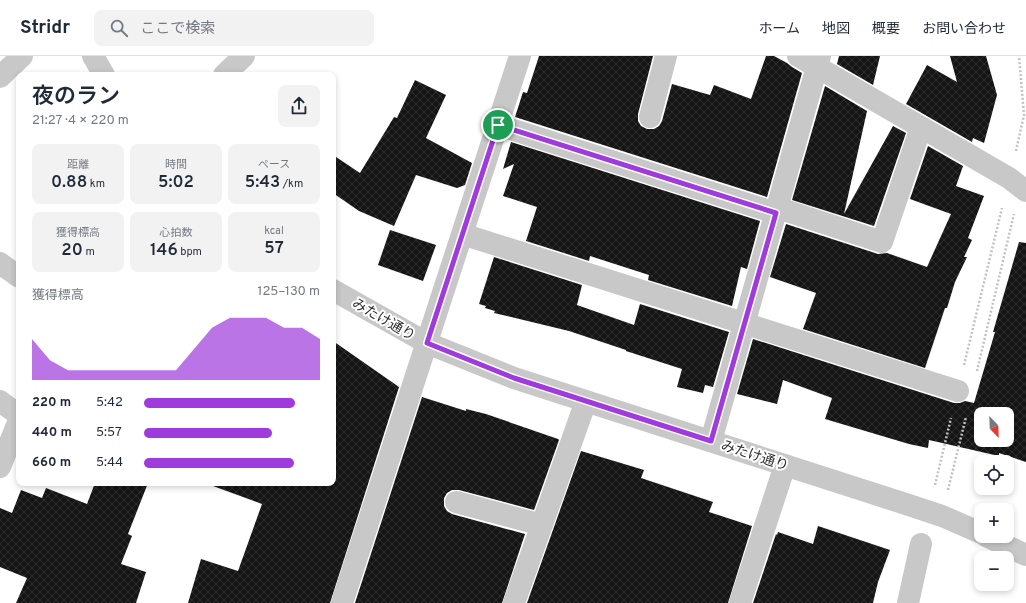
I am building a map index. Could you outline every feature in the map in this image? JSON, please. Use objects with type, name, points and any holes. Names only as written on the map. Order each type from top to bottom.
[{"type":"street","points":[[0,77],[22,56]]},
{"type":"street","points":[[93,56],[102,72]]},
{"type":"street","points":[[227,72],[244,56]]},
{"type":"street","points":[[343,603],[520,56]]},
{"type":"street","points":[[650,117],[666,56]]},
{"type":"street","points":[[798,56],[819,62],[921,127],[1020,181]]},
{"type":"street","points":[[711,441],[819,62]]},
{"type":"street","points":[[498,125],[882,242],[921,127]]},
{"type":"street","points":[[462,234],[744,324],[963,400]]},
{"type":"street","points":[[0,263],[16,275]]},
{"type":"street","name":"みたけ通り","points":[[336,292],[427,343],[514,378],[935,514],[974,531]]},
{"type":"street","points":[[0,401],[16,413]]},
{"type":"street","points":[[514,603],[586,401]]},
{"type":"street","points":[[0,467],[16,427]]},
{"type":"street","points":[[740,603],[785,465]]},
{"type":"street","points":[[456,502],[542,526]]},
{"type":"street","points":[[1001,543],[1026,555]]},
{"type":"street","points":[[908,603],[921,544]]},
{"type":"path","points":[[976,371],[1020,181],[1024,115],[1019,56]]},
{"type":"path","points":[[935,514],[1020,181]]},
{"type":"path","points":[[935,514],[963,400]]},
{"type":"building","points":[[539,56],[653,56],[638,114],[638,121],[641,126],[647,129],[654,129],[659,126],[662,121],[672,84],[710,95],[714,85],[751,99],[766,56],[774,56],[787,63],[802,73],[767,197],[515,117],[523,92],[527,93]]},
{"type":"building","points":[[839,56],[880,56],[873,85],[837,64]]},
{"type":"building","points":[[950,56],[986,56],[997,95],[984,143],[973,138],[972,142],[906,104],[927,65],[957,82]]},
{"type":"building","points":[[415,80],[446,95],[426,138],[472,163],[465,185],[457,188],[416,175],[394,226],[359,211],[336,195],[336,157],[360,173],[394,117],[397,118]]},
{"type":"building","points":[[825,86],[867,111],[844,214],[893,126],[906,133],[874,226],[792,200]]},
{"type":"building","points":[[511,142],[760,221],[747,269],[741,267],[732,306],[648,280],[649,275],[590,256],[589,261],[526,241],[537,207],[503,196],[514,164],[503,169]]},
{"type":"building","points":[[928,146],[963,166],[956,186],[984,196],[968,238],[972,240],[964,257],[967,257],[955,282],[947,308],[945,308],[925,368],[803,329],[816,293],[770,277],[786,224],[878,254],[887,253],[927,267],[951,214],[910,199]]},
{"type":"building","points":[[390,230],[436,245],[423,281],[378,265]]},
{"type":"building","points":[[1019,242],[1026,243],[1026,462],[1014,458],[1014,455],[999,453],[999,455],[995,455],[929,440],[928,448],[909,444],[825,419],[832,398],[783,380],[777,404],[737,394],[753,339],[954,403],[965,401],[974,403],[995,332],[993,332]]},
{"type":"building","points":[[494,257],[582,285],[577,305],[634,325],[640,304],[729,332],[713,387],[705,385],[703,393],[677,387],[682,369],[569,331],[494,313],[495,311],[485,308],[486,306],[479,304]]},
{"type":"building","points":[[336,343],[399,387],[330,603],[188,603],[201,559],[238,571],[262,504],[213,486],[336,486]]},
{"type":"building","points":[[422,397],[466,411],[466,409],[486,414],[559,440],[534,510],[459,490],[452,490],[447,493],[444,498],[444,506],[447,511],[452,514],[525,534],[502,603],[355,603]]},
{"type":"building","points":[[581,451],[644,470],[641,478],[713,502],[709,512],[752,526],[728,603],[527,603]]},
{"type":"building","points":[[94,486],[147,486],[128,534],[132,536],[121,564],[146,572],[136,603],[16,603],[27,578],[0,567],[0,508],[12,513],[21,490],[42,498],[46,488],[87,504]]},
{"type":"building","points":[[818,526],[890,550],[878,582],[873,603],[753,603],[776,534],[777,535],[778,532],[813,544]]},
{"type":"route","points":[[498,125],[776,213],[711,441],[514,378],[427,343],[498,125]]}]
